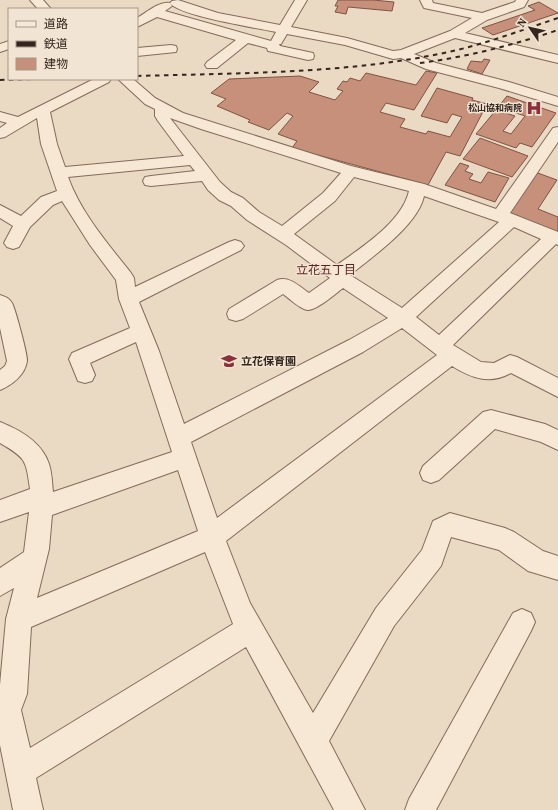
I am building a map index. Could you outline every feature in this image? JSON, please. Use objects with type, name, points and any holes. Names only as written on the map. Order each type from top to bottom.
[{"type":"street","points":[[36,0],[44,8]]},
{"type":"street","points":[[265,59],[301,0]]},
{"type":"street","points":[[426,0],[428,6],[483,16]]},
{"type":"street","points":[[138,22],[154,7],[176,3],[184,7],[216,16],[347,42],[393,54],[403,54],[454,34],[483,16],[520,4],[522,0]]},
{"type":"street","points":[[154,7],[246,40],[308,56]]},
{"type":"street","points":[[454,34],[558,58]]},
{"type":"street","points":[[212,65],[246,40]]},
{"type":"street","points":[[138,52],[171,49]]},
{"type":"street","points":[[403,54],[431,66],[504,85],[558,102]]},
{"type":"street","points":[[0,134],[19,122],[102,80]]},
{"type":"street","points":[[19,619],[212,537],[446,350],[555,238],[506,217],[418,188],[350,171],[234,136],[178,116],[150,101],[126,80]]},
{"type":"street","points":[[162,108],[162,116],[165,121],[214,186],[225,196],[237,202],[253,216],[377,303],[403,318],[468,366],[484,372],[501,370],[510,363],[558,388]]},
{"type":"street","points":[[43,110],[49,144],[66,194],[96,242],[125,278],[128,299],[141,331],[212,537],[240,611],[350,810]]},
{"type":"street","points":[[0,116],[19,122]]},
{"type":"street","points":[[0,511],[42,501],[181,448],[403,318],[506,217],[558,131]]},
{"type":"street","points":[[59,173],[194,160]]},
{"type":"street","points":[[282,235],[332,194],[347,178],[350,171]]},
{"type":"street","points":[[151,181],[206,175]]},
{"type":"street","points":[[236,314],[283,285],[309,303],[389,234],[404,218],[414,204],[418,196],[418,188]]},
{"type":"street","points":[[12,243],[23,224],[47,201],[66,194]]},
{"type":"street","points":[[0,211],[23,224]]},
{"type":"street","points":[[128,299],[235,246]]},
{"type":"street","points":[[0,302],[4,307],[17,361],[12,372],[0,381]]},
{"type":"street","points":[[85,376],[79,359],[141,331]]},
{"type":"street","points":[[431,473],[491,419],[544,434],[558,440]]},
{"type":"street","points":[[0,432],[22,444],[32,453],[38,464],[42,501],[38,542],[19,619],[13,694],[3,711],[20,772],[28,810]]},
{"type":"street","points":[[313,741],[385,617],[432,557],[441,529],[450,524],[505,540],[537,562],[558,568]]},
{"type":"street","points":[[0,583],[34,560]]},
{"type":"street","points":[[420,810],[522,622]]},
{"type":"street","points":[[20,772],[250,629]]},
{"type":"building","points":[[338,0],[373,0],[394,2],[392,11],[348,7],[346,14],[335,12],[338,6],[335,6]]},
{"type":"building","points":[[539,2],[558,13],[493,35],[482,28],[535,10],[528,6]]},
{"type":"building","points":[[484,59],[490,60],[482,74],[467,69],[471,61],[482,62]]},
{"type":"building","points":[[426,71],[437,73],[414,110],[386,103],[380,112],[405,119],[400,127],[426,134],[428,131],[450,137],[462,117],[452,114],[447,123],[421,116],[437,88],[473,98],[472,100],[487,104],[460,156],[446,152],[428,185],[292,148],[297,141],[278,134],[293,116],[287,113],[269,130],[248,122],[250,120],[217,106],[226,99],[211,93],[229,79],[300,76],[319,82],[309,92],[335,100],[343,91],[337,89],[343,81],[347,82],[350,78],[360,81],[366,73],[416,85]]},
{"type":"building","points":[[507,96],[556,113],[532,147],[520,143],[516,148],[476,134],[496,110],[515,116],[503,131],[511,134],[525,116],[498,107]]},
{"type":"building","points":[[480,138],[528,156],[512,177],[463,159]]},
{"type":"building","points":[[460,163],[469,166],[465,171],[473,174],[469,179],[481,183],[488,172],[509,178],[495,202],[445,185]]},
{"type":"building","points":[[535,172],[557,180],[538,209],[558,217],[558,235],[506,214]]},
{"type":"railway","points":[[138,76],[327,69],[402,61],[469,47],[558,18]]},
{"type":"railway","points":[[420,63],[490,50],[558,30]]},
{"type":"railway","points":[[0,80],[8,80]]},
{"type":"place","name":"松山協和病院","points":[[534,108]]},
{"type":"place","name":"立花保育園","points":[[229,361]]},
{"type":"district","name":"立花五丁目","points":[[326,270]]}]
